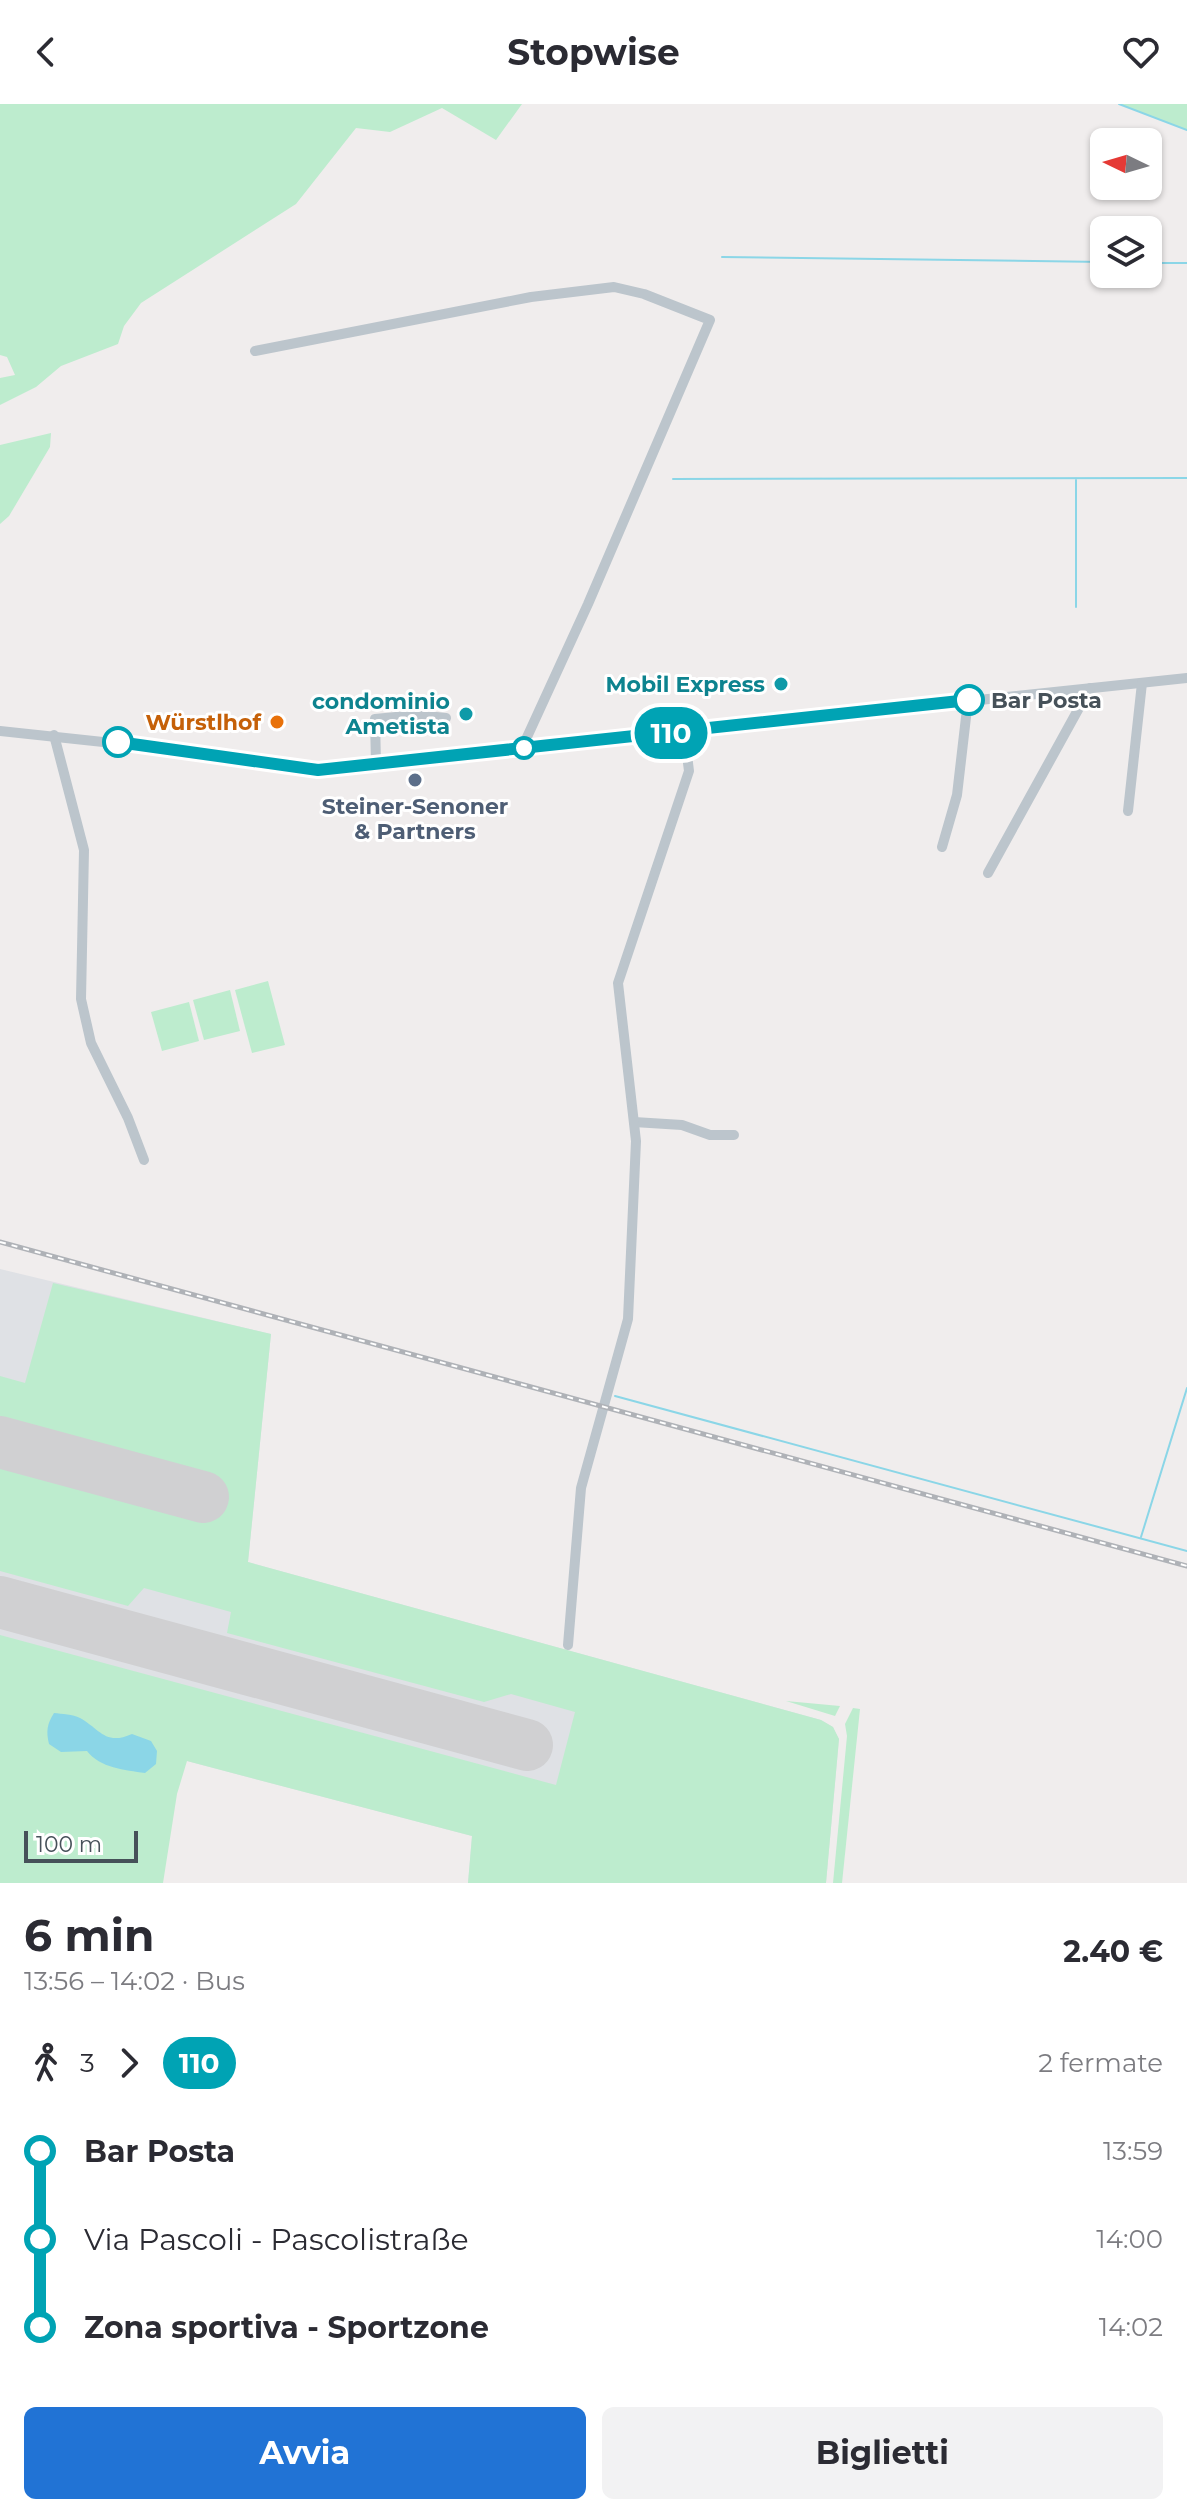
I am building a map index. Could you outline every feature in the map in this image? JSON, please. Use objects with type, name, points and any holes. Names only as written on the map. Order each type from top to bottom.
[{"type":"street","points":[[255,351],[531,297],[614,287],[644,294],[710,320],[588,604],[522,748]]},
{"type":"street","points":[[0,731],[223,755],[296,770],[1187,678]]},
{"type":"street","points":[[1128,811],[1142,683]]},
{"type":"street","points":[[988,873],[1090,688]]},
{"type":"street","points":[[942,847],[957,795],[968,700]]},
{"type":"street","points":[[376,764],[374,722],[377,717],[417,715],[446,718]]},
{"type":"street","points":[[568,1645],[581,1488],[628,1319],[636,1141],[618,983],[689,771],[684,731]]},
{"type":"street","points":[[54,735],[84,850],[81,999],[91,1043],[128,1118],[144,1160]]},
{"type":"street","points":[[634,1122],[682,1125],[710,1135],[734,1135]]},
{"type":"shaded area","points":[[0,1269],[271,1334],[248,1562],[821,1720],[833,1727],[839,1739],[826,1883],[468,1883],[472,1836],[187,1761],[0,1746]]},
{"type":"green space","points":[[0,104],[522,104],[496,140],[442,108],[390,132],[356,128],[296,204],[141,303],[124,326],[118,344],[61,366],[36,387],[0,405],[0,378],[15,375],[7,357],[0,355]]},
{"type":"green space","points":[[1119,104],[1187,104],[1187,130]]},
{"type":"green space","points":[[51,433],[50,447],[9,516],[0,524],[0,445]]},
{"type":"green space","points":[[268,981],[285,1045],[252,1053],[235,990]]},
{"type":"green space","points":[[230,990],[240,1031],[204,1040],[193,1000]]},
{"type":"green space","points":[[189,1002],[199,1041],[162,1051],[151,1012]]},
{"type":"green space","points":[[53,1283],[271,1334],[248,1562],[821,1720],[833,1727],[839,1739],[826,1883],[468,1883],[472,1836],[187,1761],[177,1794],[163,1883],[0,1883],[0,1635],[556,1785],[575,1712],[511,1694],[484,1702],[227,1633],[231,1612],[144,1588],[128,1606],[0,1571],[0,1376],[25,1383]]},
{"type":"green space","points":[[786,1701],[840,1706],[835,1716]]},
{"type":"green space","points":[[853,1708],[860,1709],[842,1883],[833,1883],[847,1736],[845,1724]]},
{"type":"water","points":[[54,1713],[77,1717],[109,1737],[132,1734],[151,1741],[157,1751],[156,1764],[145,1773],[106,1765],[87,1751],[61,1752],[49,1744],[48,1739],[48,1728]]},
{"type":"waterway","points":[[1119,104],[1187,130]]},
{"type":"waterway","points":[[722,257],[1090,262]]},
{"type":"waterway","points":[[1162,263],[1187,263]]},
{"type":"waterway","points":[[673,479],[1187,478]]},
{"type":"waterway","points":[[1076,480],[1076,607]]},
{"type":"waterway","points":[[1141,1537],[1187,1388]]},
{"type":"waterway","points":[[615,1396],[1187,1551]]},
{"type":"runway","points":[[0,1442],[203,1497]]},
{"type":"runway","points":[[0,1602],[527,1745]]},
{"type":"railway","points":[[0,1242],[1187,1566]]},
{"type":"bus line","name":"110","points":[[118,742],[223,755],[296,770],[318,770],[969,700]]},
{"type":"place","name":"Mobil Express","points":[[781,684]]},
{"type":"place","name":"Bar Posta","points":[[969,700]]},
{"type":"place","name":"condominio Ametista","points":[[466,714]]},
{"type":"place","name":"Würstlhof","points":[[277,722]]},
{"type":"place","name":"Steiner-Senoner & Partners","points":[[415,780]]}]
